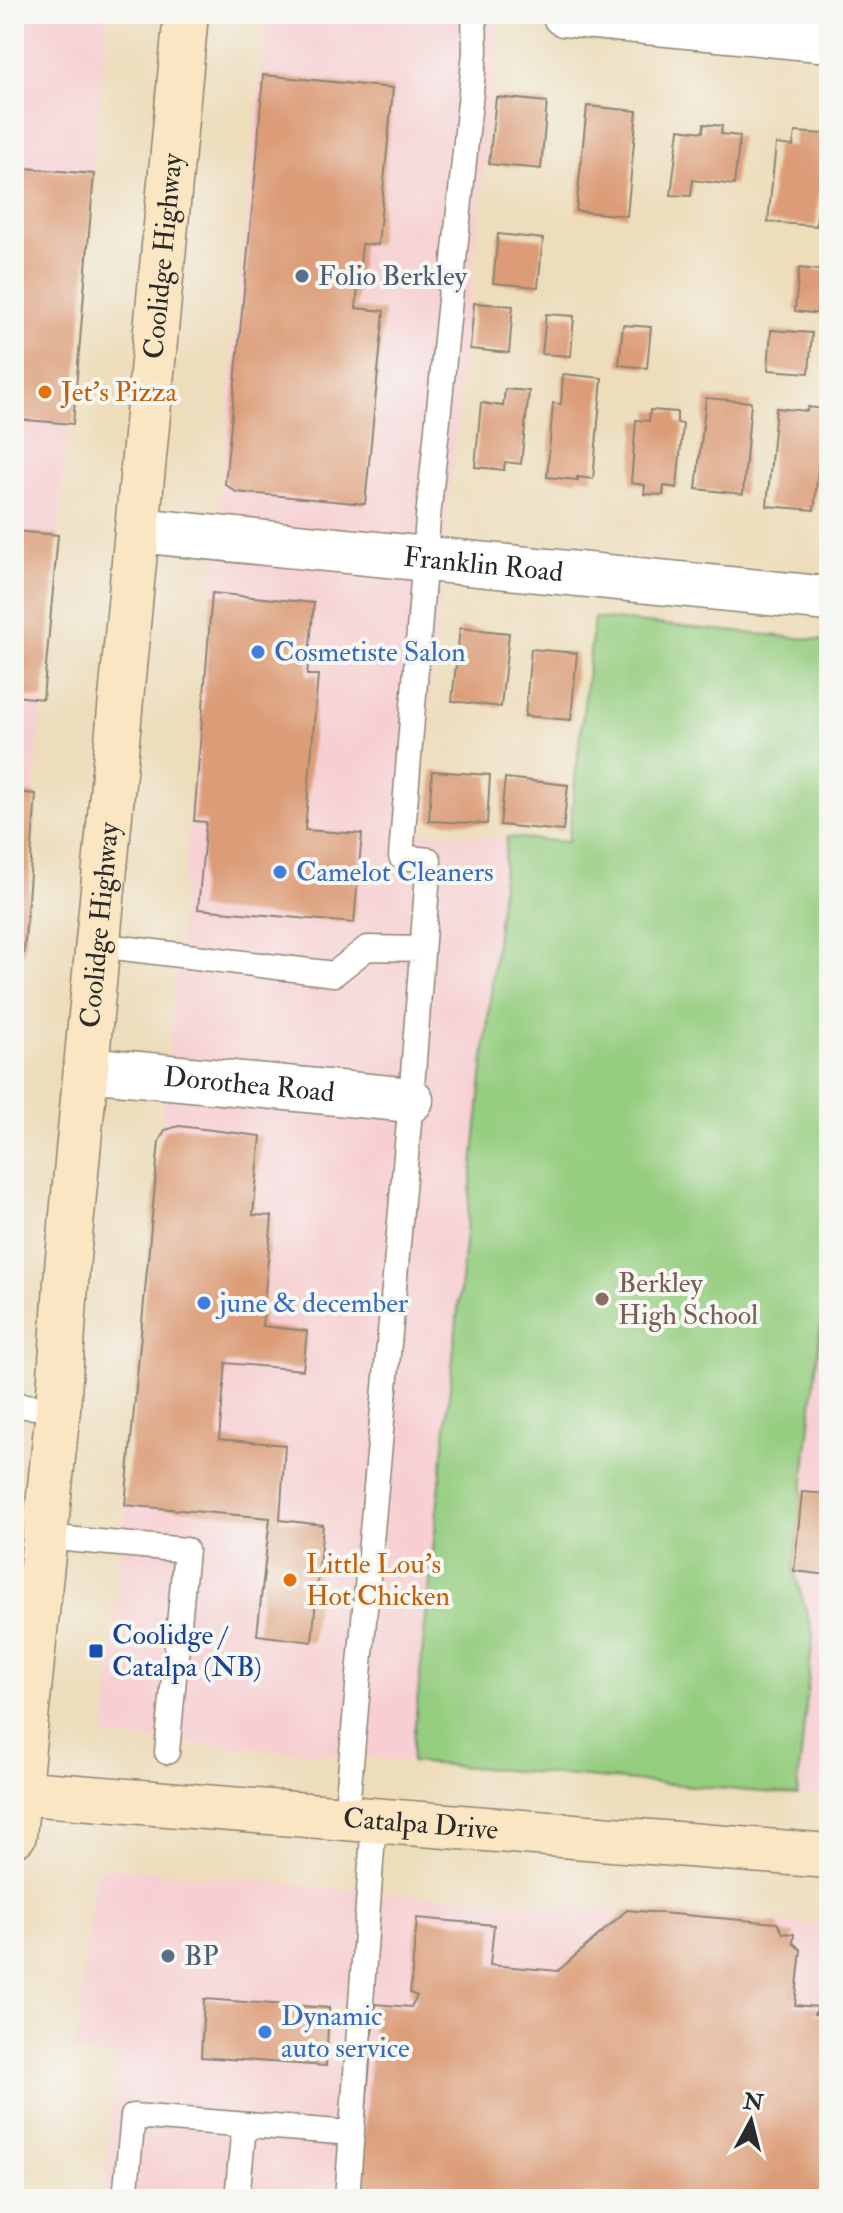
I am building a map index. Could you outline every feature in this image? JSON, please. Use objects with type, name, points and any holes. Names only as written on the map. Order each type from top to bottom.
[{"type":"main road","name":"Coolidge Highway","points":[[15,1807],[22,1668],[44,1537],[58,1409],[67,1268],[186,14]]},
{"type":"main road","name":"Catalpa Drive","points":[[15,1807],[360,1820],[829,1856]]},
{"type":"street","points":[[564,14],[829,40]]},
{"type":"street","name":"Franklin Road","points":[[137,530],[829,599]]},
{"type":"street","name":"Dorothea Road","points":[[86,1069],[411,1100]]},
{"type":"lane","points":[[347,2199],[360,1820],[429,860],[401,857],[424,557],[475,52],[474,14]]},
{"type":"lane","points":[[98,945],[334,974],[367,948],[422,949]]},
{"type":"lane","points":[[14,1405],[58,1409]]},
{"type":"lane","points":[[44,1537],[186,1550],[167,1752]]},
{"type":"lane","points":[[125,2199],[133,2116],[351,2133]]},
{"type":"lane","points":[[237,2199],[244,2125]]},
{"type":"shaded area","points":[[14,14],[108,14],[14,999]]},
{"type":"shaded area","points":[[265,14],[500,14],[438,603],[419,831],[567,842],[594,618],[829,641],[829,1797],[104,1736]]},
{"type":"shaded area","points":[[105,1867],[343,1889],[829,1926],[829,2199],[102,2199],[116,2058],[75,2052],[95,1872]]},
{"type":"green space","name":"Berkley High School","points":[[594,618],[829,641],[829,1248],[794,1571],[813,1634],[797,1795],[411,1762],[507,837],[568,842]]},
{"type":"building","points":[[263,75],[393,88],[378,245],[362,244],[356,308],[384,311],[365,504],[236,492],[225,484]]},
{"type":"building","points":[[496,97],[547,102],[541,169],[489,164]]},
{"type":"building","points":[[587,106],[637,111],[627,216],[576,211]]},
{"type":"building","points":[[704,124],[722,126],[721,134],[740,136],[734,185],[693,180],[691,196],[671,195],[679,129],[703,132]]},
{"type":"building","points":[[795,132],[825,134],[816,226],[768,222],[776,144],[793,146]]},
{"type":"building","points":[[14,167],[94,174],[73,424],[14,419]]},
{"type":"building","points":[[498,234],[543,239],[538,287],[493,283]]},
{"type":"building","points":[[799,268],[829,271],[829,315],[795,311]]},
{"type":"building","points":[[474,303],[513,306],[509,353],[470,349]]},
{"type":"building","points":[[546,314],[574,316],[571,356],[542,354]]},
{"type":"building","points":[[623,325],[651,327],[647,368],[619,365]]},
{"type":"building","points":[[771,330],[812,333],[809,373],[768,370]]},
{"type":"building","points":[[563,374],[602,378],[593,479],[547,477],[553,403],[561,404]]},
{"type":"building","points":[[505,389],[529,391],[521,464],[505,462],[504,470],[475,467],[481,403],[503,406]]},
{"type":"building","points":[[706,398],[751,402],[743,494],[696,489]]},
{"type":"building","points":[[808,407],[824,409],[814,510],[767,506],[776,408],[807,411]]},
{"type":"building","points":[[650,410],[677,412],[677,423],[683,424],[677,488],[664,486],[663,495],[644,494],[645,485],[631,483],[636,420],[649,421]]},
{"type":"building","points":[[14,531],[58,535],[43,699],[14,696]]},
{"type":"building","points":[[212,593],[314,603],[307,675],[318,675],[305,830],[362,834],[354,923],[198,909],[206,822],[194,821]]},
{"type":"building","points":[[460,628],[509,633],[501,707],[452,701]]},
{"type":"building","points":[[531,649],[577,653],[571,720],[525,716]]},
{"type":"building","points":[[432,771],[490,775],[487,824],[429,821]]},
{"type":"building","points":[[505,778],[568,785],[563,831],[500,825]]},
{"type":"building","points":[[14,792],[36,794],[24,953],[14,952]]},
{"type":"building","points":[[14,980],[20,981],[16,1027],[14,1027]]},
{"type":"building","points":[[179,1126],[261,1136],[253,1215],[272,1216],[262,1326],[307,1331],[303,1370],[226,1363],[219,1439],[285,1445],[280,1520],[323,1525],[312,1642],[257,1635],[270,1518],[125,1505],[159,1141],[165,1130]]},
{"type":"building","points":[[827,1270],[829,1336],[821,1336]]},
{"type":"building","points":[[802,1492],[829,1494],[829,1575],[794,1571]]},
{"type":"building","points":[[627,1910],[777,1923],[783,1933],[794,1934],[793,1943],[801,1950],[795,2005],[819,2007],[814,2014],[829,2015],[829,2199],[358,2199],[375,2004],[411,2007],[417,1996],[410,1993],[417,1918],[494,1925],[490,1965],[558,1971]]},
{"type":"building","name":"Dynamic auto service","points":[[204,1999],[329,2008],[326,2066],[201,2057]]},
{"type":"place","name":"Folio Berkley","points":[[302,276]]},
{"type":"place","name":"Jet's Pizza","points":[[45,392]]},
{"type":"place","name":"Cosmetiste Salon","points":[[258,652]]},
{"type":"place","name":"Camelot Cleaners","points":[[280,872]]},
{"type":"place","name":"Berkley High School","points":[[602,1299]]},
{"type":"place","name":"june & december","points":[[204,1303]]},
{"type":"place","name":"Little Lou's Hot Chicken","points":[[290,1580]]},
{"type":"place","name":"Coolidge / Catalpa (NB)","points":[[96,1651]]},
{"type":"place","name":"BP","points":[[168,1956]]},
{"type":"place","name":"Dynamic auto service","points":[[265,2032]]}]
